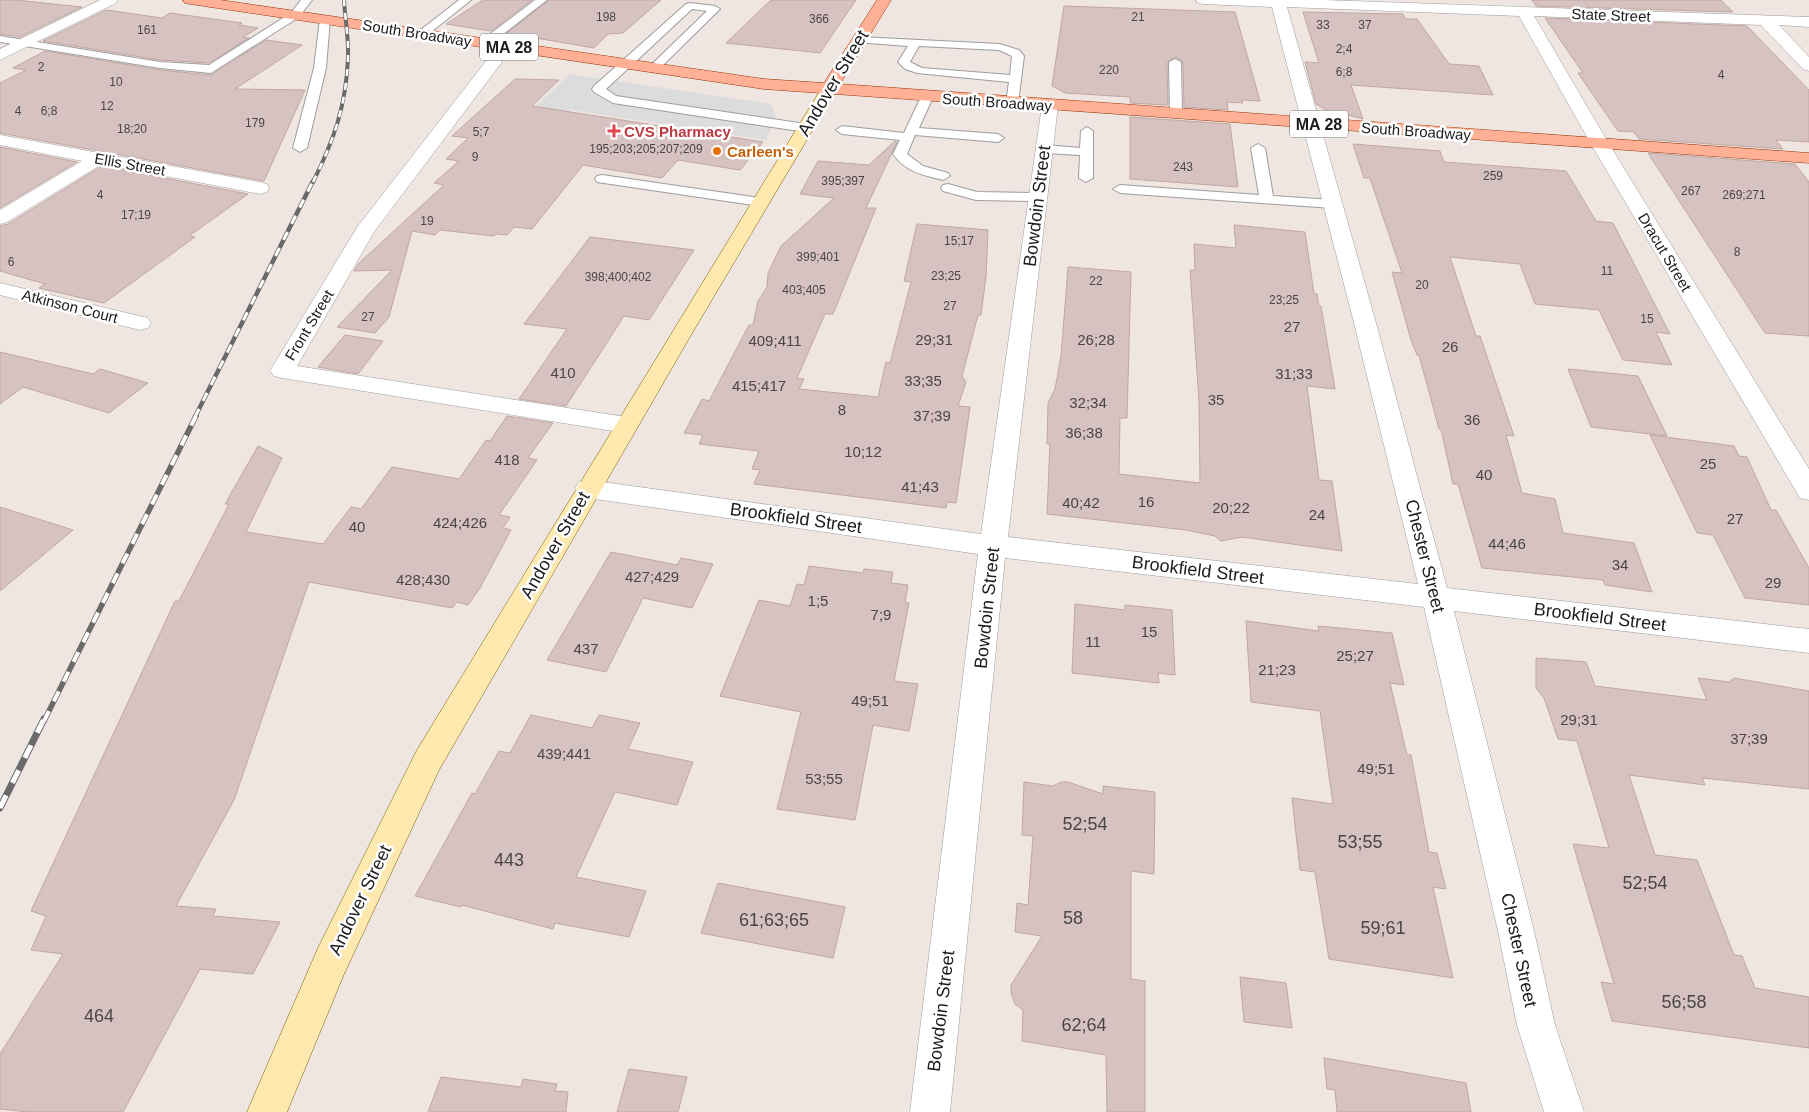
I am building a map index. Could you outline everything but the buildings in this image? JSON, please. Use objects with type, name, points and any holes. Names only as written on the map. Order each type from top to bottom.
[{"type":"main road","name":"South Broadway","points":[[190,0],[764,84],[1809,158]]},
{"type":"main road","name":"Andover Street","points":[[267,1112],[331,961],[428,760],[626,425],[884,0]]},
{"type":"street","points":[[0,55],[111,0]]},
{"type":"street","name":"State Street","points":[[1203,0],[1809,22]]},
{"type":"street","name":"Chester Street","points":[[1278,3],[1365,323],[1436,598],[1516,930],[1536,1025],[1564,1112]]},
{"type":"street","name":"Dracut Street","points":[[1524,12],[1600,144],[1809,491]]},
{"type":"street","points":[[1765,20],[1809,66]]},
{"type":"street","name":"Front Street","points":[[496,45],[365,230],[282,371],[626,425]]},
{"type":"street","name":"Bowdoin Street","points":[[930,1112],[993,546],[1050,105]]},
{"type":"street","name":"Ellis Street","points":[[0,140],[260,188]]},
{"type":"street","points":[[0,218],[99,158]]},
{"type":"street","name":"Atkinson Court","points":[[0,289],[140,323]]},
{"type":"street","name":"Brookfield Street","points":[[588,489],[993,546],[1809,641]]},
{"type":"lane","points":[[0,39],[160,65],[210,69],[295,15],[307,0]]},
{"type":"lane","points":[[422,34],[466,0]]},
{"type":"lane","points":[[496,45],[542,0]]},
{"type":"lane","points":[[654,68],[715,9],[690,6],[598,89],[613,99],[806,128]]},
{"type":"lane","points":[[300,148],[319,72],[325,38],[325,19]]},
{"type":"lane","points":[[859,40],[1000,47],[1008,49],[1015,52],[1018,56],[1012,103]]},
{"type":"lane","points":[[915,43],[904,62],[909,67],[922,71],[1015,79]]},
{"type":"lane","points":[[1175,62],[1176,114]]},
{"type":"lane","points":[[927,97],[900,154],[908,165],[951,181],[976,196],[1038,197]]},
{"type":"lane","points":[[842,130],[998,138]]},
{"type":"lane","points":[[1086,178],[1087,131]]},
{"type":"lane","points":[[1258,148],[1267,199]]},
{"type":"lane","points":[[1045,149],[1086,152]]},
{"type":"lane","points":[[922,171],[946,171],[951,181],[976,196]]},
{"type":"lane","points":[[602,179],[760,202]]},
{"type":"lane","points":[[1120,189],[1332,204]]},
{"type":"shaded area","points":[[570,74],[771,104],[776,117],[766,140],[571,110],[527,150],[495,145]]},
{"type":"railway","points":[[313,182],[333,137],[345,92],[348,51],[344,0]]},
{"type":"railway","points":[[195,417],[313,181]]},
{"type":"railway","points":[[44,721],[196,416]]},
{"type":"railway","points":[[0,808],[44,719]]},
{"type":"place","name":"CVS Pharmacy","points":[[614,131]]},
{"type":"place","name":"Carleen's","points":[[717,151]]}]
